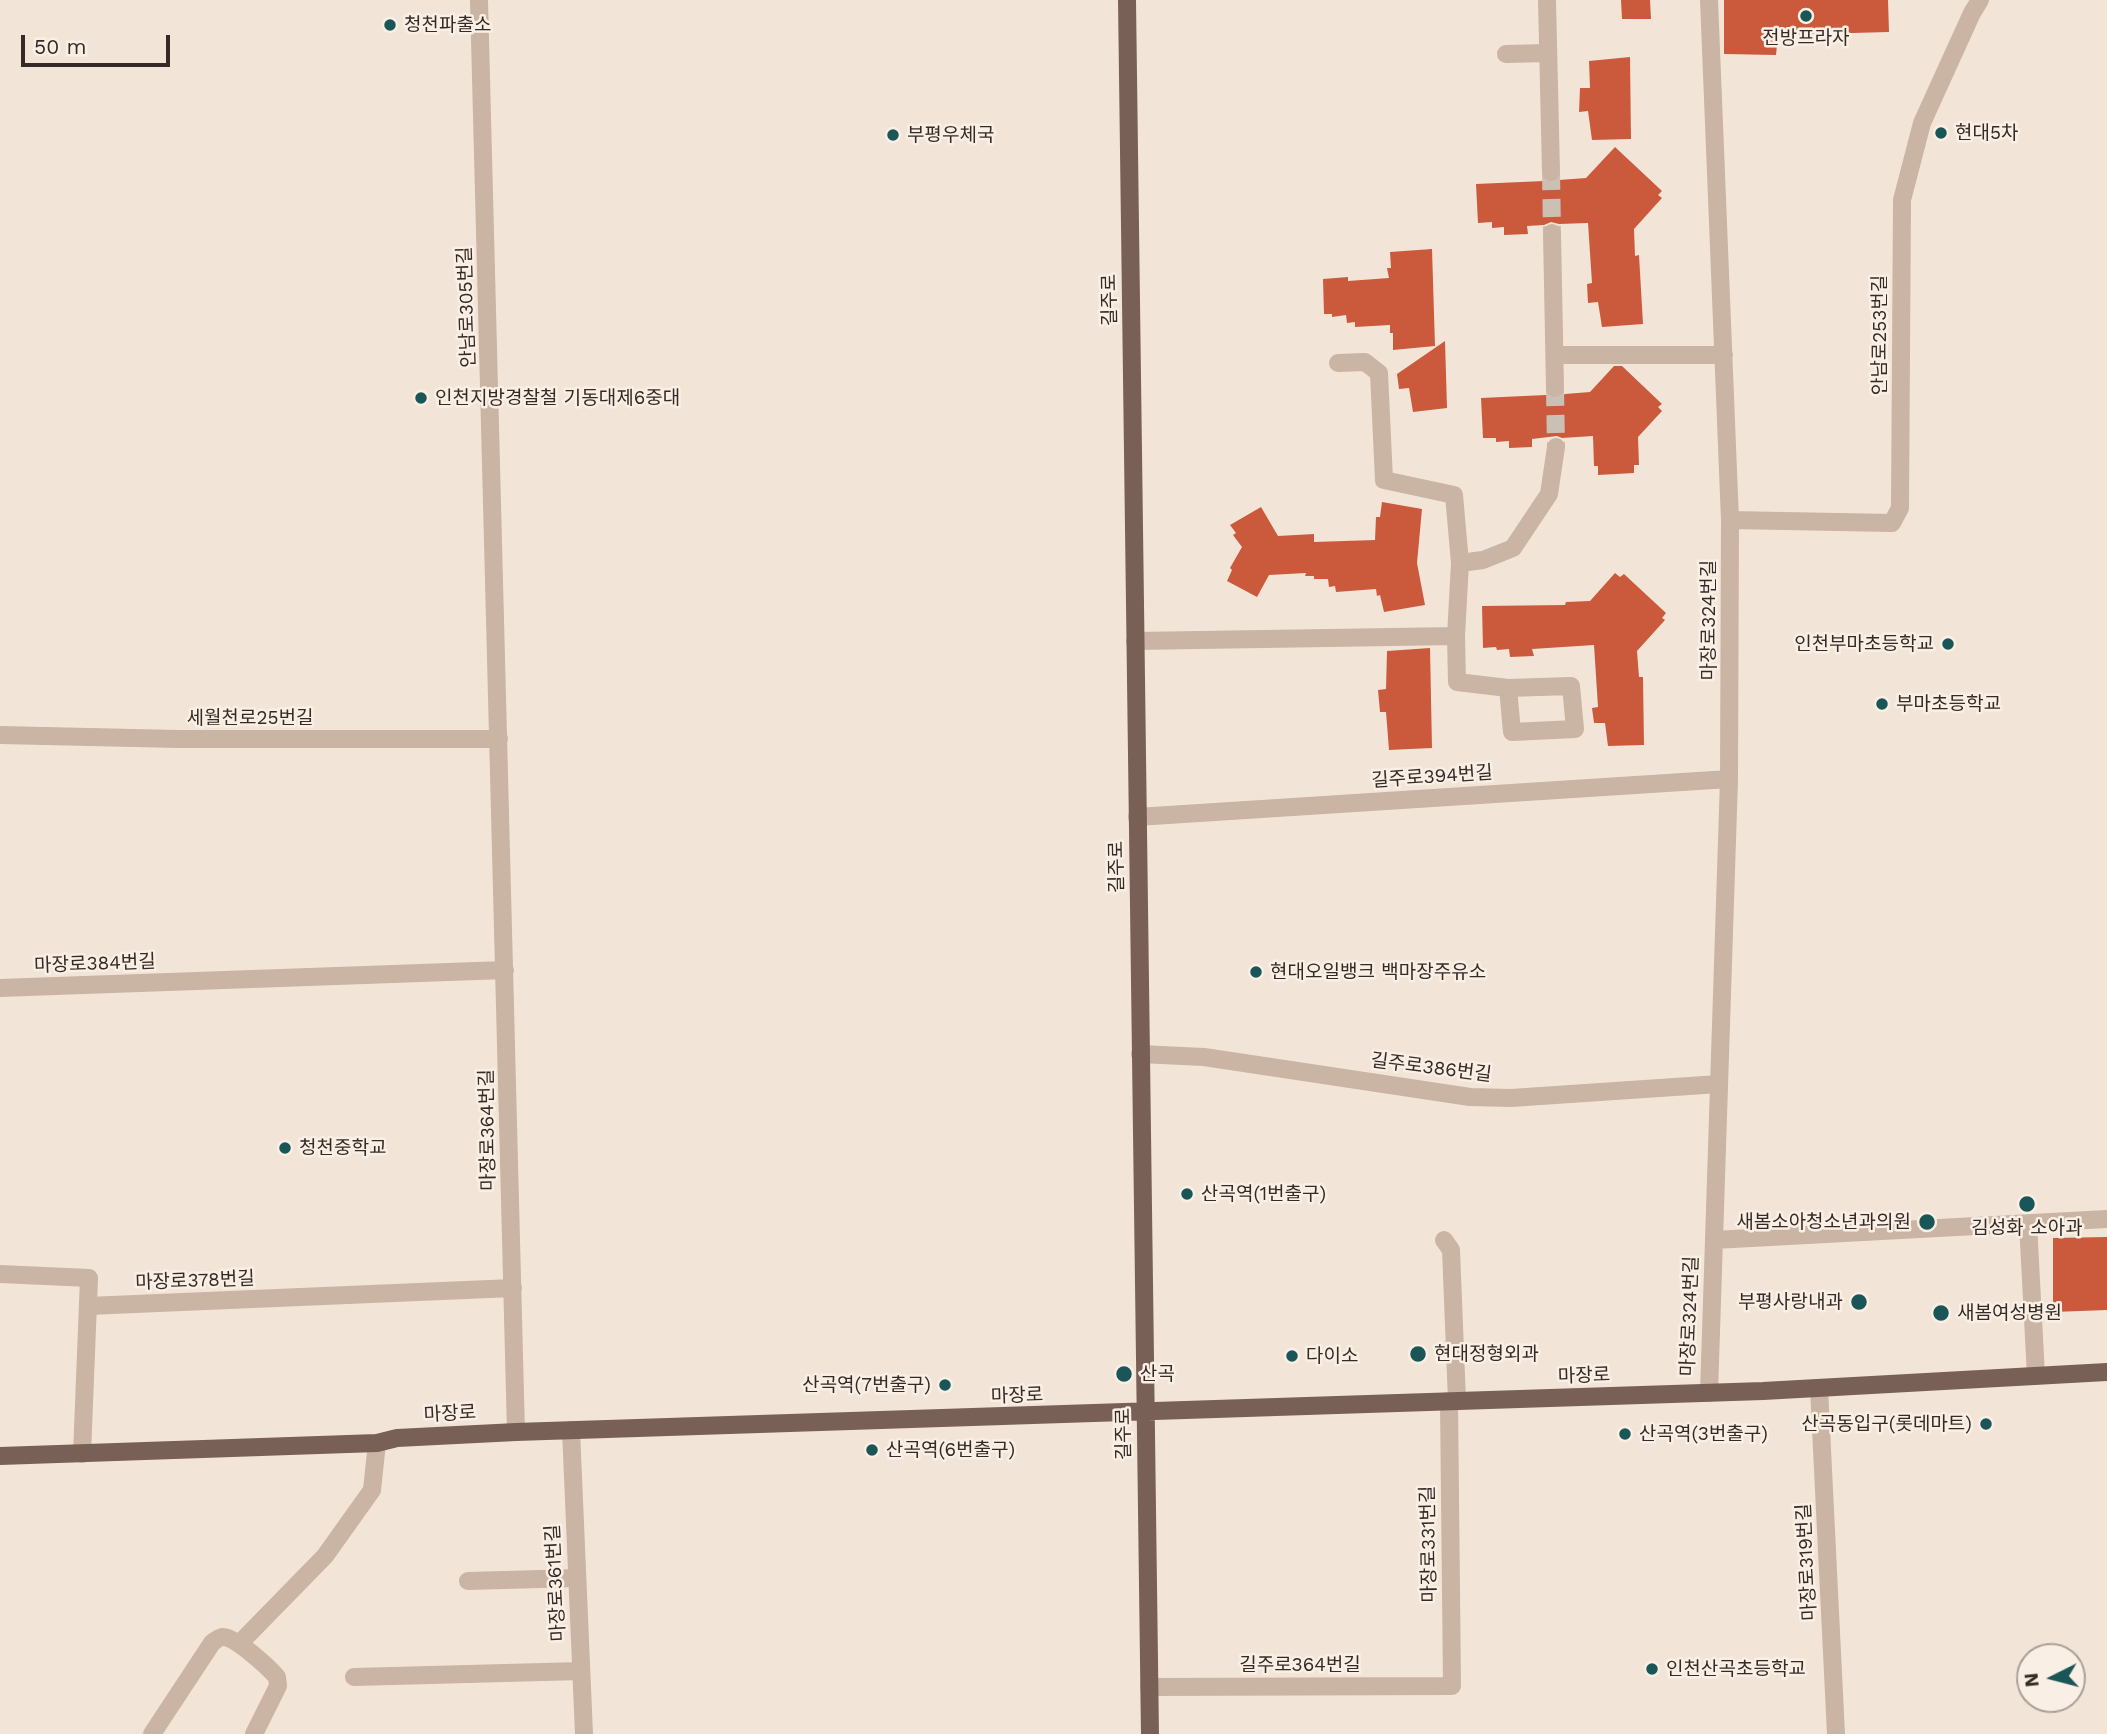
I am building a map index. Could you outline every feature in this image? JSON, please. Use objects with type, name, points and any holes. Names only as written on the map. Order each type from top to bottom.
[{"type":"main road","name":"길주로","points":[[1126,0],[1150,1734]]},
{"type":"main road","name":"마장로","points":[[0,1456],[377,1443],[397,1438],[516,1432],[1709,1393],[2107,1372]]},
{"type":"street","name":"안남로305번길","points":[[479,0],[499,739]]},
{"type":"street","points":[[1547,0],[1551,172]]},
{"type":"street","name":"마장로324번길","points":[[1709,0],[1730,520],[1729,779],[1709,1393]]},
{"type":"street","name":"안남로253번길","points":[[1730,520],[1892,523],[1900,508],[1902,200],[1922,123],[1980,0]]},
{"type":"street","points":[[1506,54],[1548,53]]},
{"type":"street","points":[[1552,233],[1555,388]]},
{"type":"street","points":[[1556,355],[1724,355]]},
{"type":"street","points":[[1338,363],[1365,362],[1378,373],[1384,480],[1454,495],[1460,563],[1456,636],[1457,682],[1508,688]]},
{"type":"street","points":[[1460,563],[1483,560],[1513,548],[1549,494],[1556,447]]},
{"type":"street","points":[[1135,641],[1456,636]]},
{"type":"street","name":"세월천로25번길","points":[[0,735],[178,739],[499,739]]},
{"type":"street","name":"마장로364번길","points":[[499,739],[516,1432]]},
{"type":"street","name":"길주로394번길","points":[[1137,817],[1729,779]]},
{"type":"street","name":"마장로384번길","points":[[0,988],[505,971]]},
{"type":"street","name":"길주로386번길","points":[[1140,1054],[1204,1057],[1470,1097],[1511,1098],[1719,1084]]},
{"type":"street","name":"마장로324번길","points":[[1714,1240],[2107,1219]]},
{"type":"street","points":[[2028,1223],[2036,1376]]},
{"type":"street","name":"마장로331번길","points":[[1444,1240],[1451,1250],[1451,1686]]},
{"type":"street","points":[[0,1274],[89,1278],[82,1454]]},
{"type":"street","name":"마장로378번길","points":[[88,1306],[513,1288]]},
{"type":"street","name":"마장로319번길","points":[[1819,1388],[1836,1734]]},
{"type":"street","name":"마장로361번길","points":[[571,1430],[584,1734]]},
{"type":"street","points":[[239,1644],[325,1556],[372,1490],[377,1443]]},
{"type":"street","points":[[468,1581],[577,1578]]},
{"type":"street","points":[[152,1734],[212,1643],[225,1637],[239,1644],[277,1677],[278,1686],[254,1734]]},
{"type":"street","points":[[354,1677],[581,1671]]},
{"type":"street","name":"길주로364번길","points":[[1149,1687],[1451,1686]]},
{"type":"building","points":[[1621,0],[1650,0],[1651,19],[1622,19]]},
{"type":"building","name":"전방프라자","points":[[1724,0],[1888,0],[1889,32],[1778,35],[1776,55],[1724,54]]},
{"type":"building","points":[[1630,57],[1631,139],[1592,140],[1588,111],[1579,112],[1580,88],[1590,88],[1589,61]]},
{"type":"building","points":[[1615,147],[1662,191],[1658,195],[1662,198],[1634,229],[1635,256],[1639,255],[1643,324],[1602,327],[1598,302],[1588,303],[1587,284],[1592,283],[1588,223],[1551,222],[1527,226],[1528,234],[1504,235],[1504,227],[1492,228],[1492,222],[1478,223],[1476,184],[1544,181],[1552,183],[1586,178]]},
{"type":"building","points":[[1432,249],[1435,346],[1393,350],[1390,325],[1355,327],[1355,322],[1347,323],[1346,315],[1332,317],[1332,314],[1324,314],[1323,279],[1348,277],[1348,281],[1389,278],[1387,268],[1391,268],[1390,252]]},
{"type":"building","points":[[1445,341],[1447,408],[1413,412],[1409,388],[1399,389],[1397,374]]},
{"type":"building","points":[[1614,366],[1622,366],[1662,404],[1658,407],[1662,411],[1638,437],[1639,465],[1634,465],[1634,473],[1598,475],[1598,466],[1594,466],[1593,436],[1532,439],[1532,447],[1509,448],[1509,441],[1496,442],[1496,438],[1483,438],[1481,398],[1546,395],[1556,399],[1565,394],[1590,392]]},
{"type":"building","points":[[1382,502],[1422,509],[1417,563],[1425,605],[1384,612],[1376,589],[1336,592],[1335,586],[1329,587],[1328,579],[1314,579],[1314,576],[1305,576],[1306,573],[1269,575],[1257,597],[1227,581],[1232,570],[1230,568],[1242,547],[1233,535],[1236,533],[1230,525],[1261,507],[1278,536],[1314,534],[1314,542],[1375,540],[1376,517],[1380,517]]},
{"type":"building","points":[[1615,573],[1620,577],[1624,574],[1666,613],[1662,618],[1665,620],[1637,651],[1639,677],[1643,677],[1644,745],[1608,746],[1605,723],[1594,723],[1592,708],[1598,707],[1594,645],[1532,649],[1534,656],[1510,657],[1509,649],[1483,648],[1482,606],[1565,605],[1566,602],[1590,601]]},
{"type":"building","points":[[1430,648],[1432,748],[1389,750],[1386,712],[1380,712],[1378,690],[1386,689],[1387,651]]},
{"type":"building","points":[[2107,1237],[2107,1310],[2053,1312],[2053,1238]]},
{"type":"tunnel","points":[[1551,172],[1552,233]]},
{"type":"tunnel","points":[[1555,388],[1556,447]]},
{"type":"place","name":"전방프라자","points":[[1806,16]]},
{"type":"place","name":"청천파출소","points":[[390,25]]},
{"type":"place","name":"현대5차","points":[[1941,133]]},
{"type":"place","name":"부평우체국","points":[[893,135]]},
{"type":"place","name":"인천지방경찰철 기동대제6중대","points":[[421,398]]},
{"type":"place","name":"인천부마초등학교","points":[[1948,644]]},
{"type":"place","name":"부마초등학교","points":[[1882,704]]},
{"type":"place","name":"현대오일뱅크 백마장주유소","points":[[1256,972]]},
{"type":"place","name":"청천중학교","points":[[285,1148]]},
{"type":"place","name":"산곡역(1번출구)","points":[[1187,1194]]},
{"type":"place","name":"김성화 소아과","points":[[2027,1204]]},
{"type":"place","name":"새봄소아청소년과의원","points":[[1927,1222]]},
{"type":"place","name":"부평사랑내과","points":[[1859,1302]]},
{"type":"place","name":"새봄여성병원","points":[[1941,1313]]},
{"type":"place","name":"현대정형외과","points":[[1418,1354]]},
{"type":"place","name":"다이소","points":[[1292,1356]]},
{"type":"place","name":"산곡","points":[[1124,1374]]},
{"type":"place","name":"산곡역(7번출구)","points":[[945,1385]]},
{"type":"place","name":"산곡동입구(롯데마트)","points":[[1986,1424]]},
{"type":"place","name":"산곡역(3번출구)","points":[[1625,1434]]},
{"type":"place","name":"산곡역(6번출구)","points":[[872,1450]]},
{"type":"place","name":"인천산곡초등학교","points":[[1652,1669]]}]
